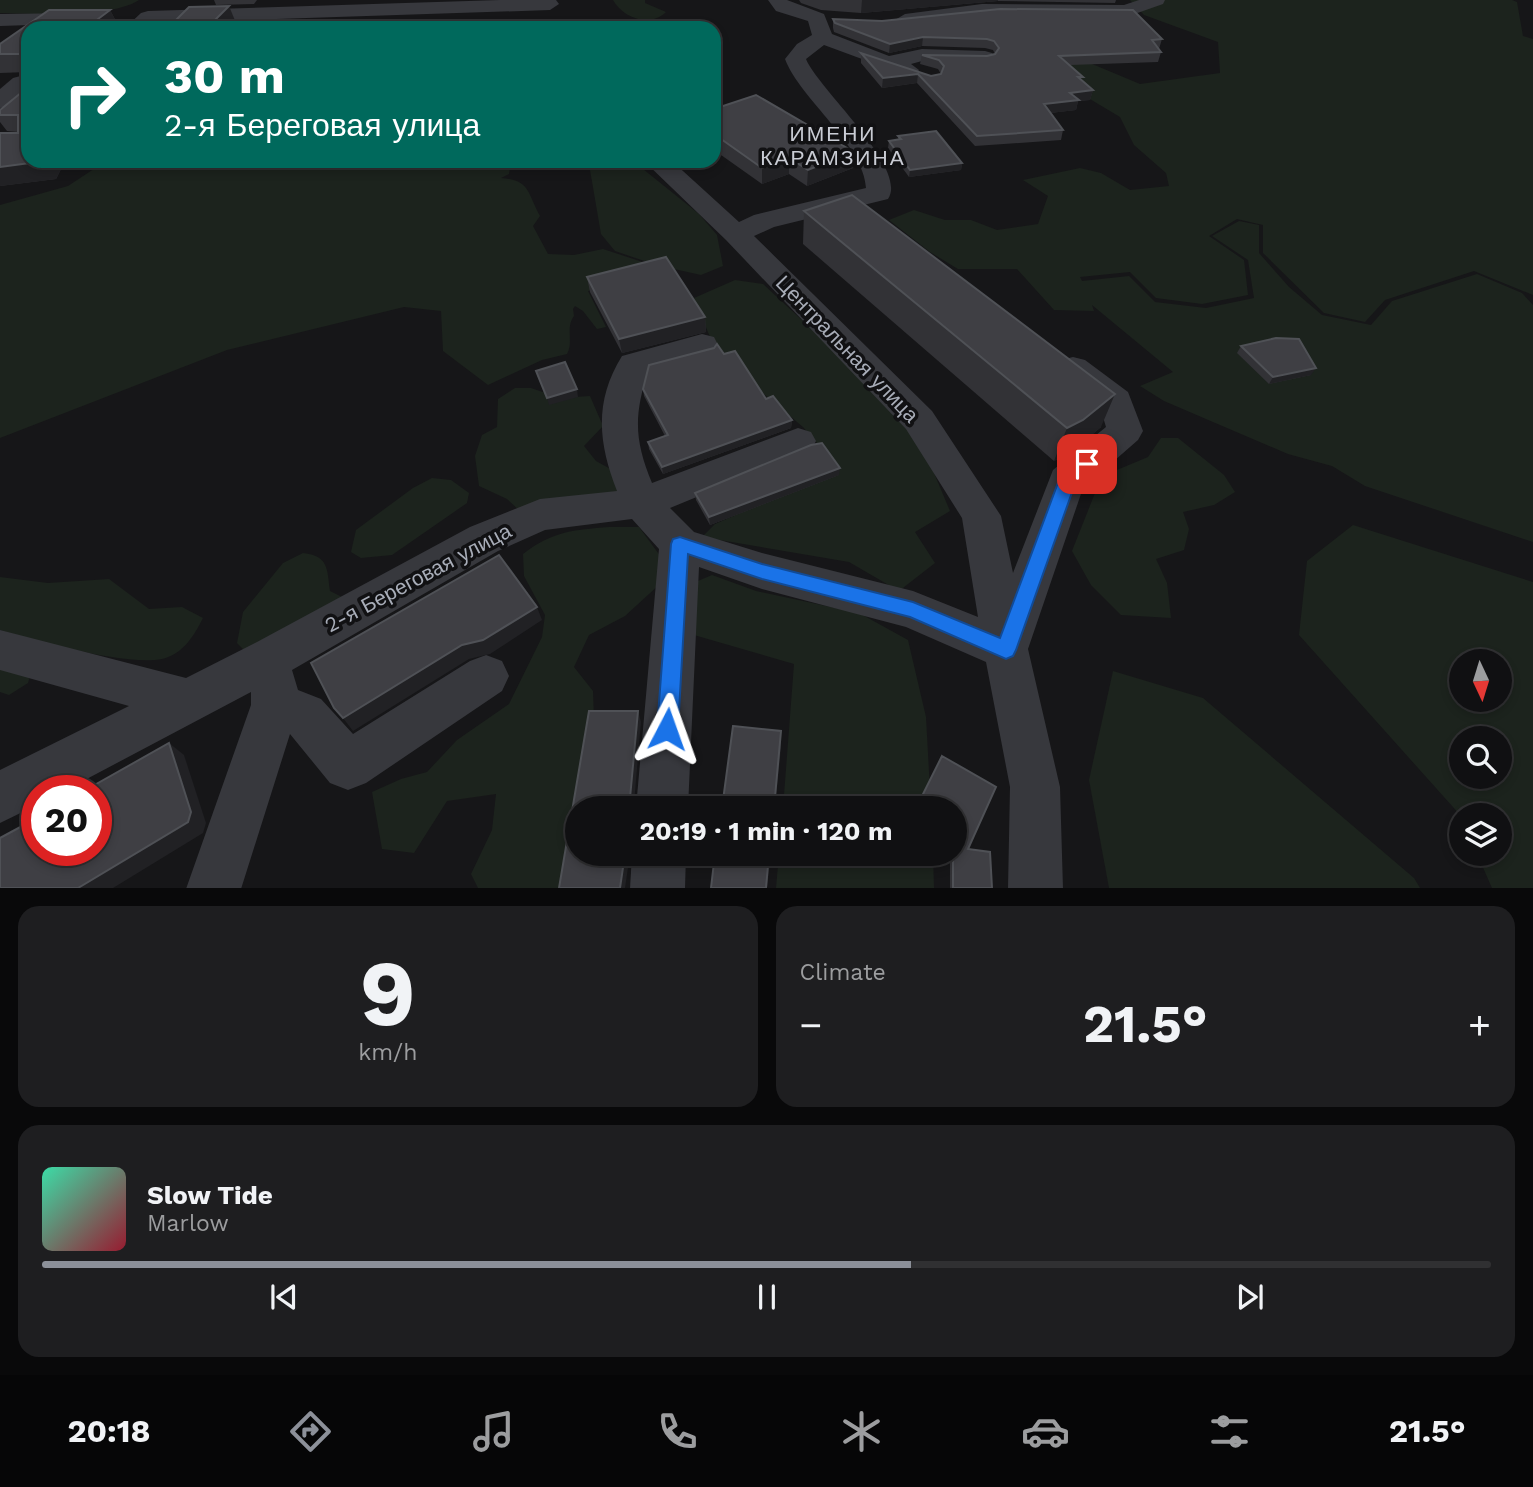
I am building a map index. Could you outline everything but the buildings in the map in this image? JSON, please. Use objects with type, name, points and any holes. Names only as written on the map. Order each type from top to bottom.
[{"type":"street","points":[[777,0],[783,7],[826,25],[849,50],[929,77]]},
{"type":"street","points":[[886,22],[1002,9],[1116,12],[1156,0]]},
{"type":"street","points":[[107,21],[551,2],[547,21]]},
{"type":"street","points":[[887,63],[922,55],[994,60],[961,12]]},
{"type":"street","points":[[0,20],[21,22]]},
{"type":"street","points":[[736,234],[764,221],[879,193],[878,174],[831,106],[802,76],[795,59],[826,25]]},
{"type":"street","points":[[0,101],[16,82]]},
{"type":"street","name":"Центральная улица","points":[[665,168],[736,234],[919,420],[981,516],[1035,787],[1036,888]]},
{"type":"street","points":[[702,345],[634,364],[616,425],[619,449],[641,503],[680,544],[762,571],[913,610],[1006,650],[1068,480],[1125,431],[1116,401],[1042,345]]},
{"type":"street","name":"2-я Береговая улица","points":[[0,797],[272,657],[484,538],[540,515],[641,503],[798,441]]},
{"type":"street","points":[[663,796],[680,544]]},
{"type":"street","points":[[0,650],[187,700]]},
{"type":"street","points":[[213,888],[275,705],[272,657]]},
{"type":"street","points":[[275,705],[304,715],[348,765],[486,676]]},
{"type":"street","points":[[657,888],[658,866]]},
{"type":"shaded area","points":[[0,0],[139,0],[111,10],[52,14],[0,13]]},
{"type":"shaded area","points":[[613,0],[645,0],[645,3],[666,12],[652,19],[637,19],[623,12]]},
{"type":"shaded area","points":[[1130,0],[1517,2],[1523,36],[1533,39],[1533,295],[1474,271],[1385,300],[1365,322],[1324,313],[1263,253],[1263,225],[1237,219],[1209,236],[1244,260],[1248,295],[1202,304],[1156,298],[1130,272],[1080,277],[1082,281],[1129,276],[1155,302],[1206,308],[1254,298],[1248,260],[1212,236],[1239,221],[1259,225],[1259,253],[1289,287],[1322,315],[1371,325],[1392,301],[1477,274],[1522,293],[1533,305],[1533,542],[1365,486],[1332,466],[1288,454],[1164,401],[1140,386],[1173,372],[1092,305],[1094,311],[1054,310],[1017,269],[958,269],[930,252],[889,220],[914,210],[945,220],[971,220],[997,230],[1038,224],[1048,196],[1023,180],[1080,168],[1101,173],[1130,190],[1169,186],[1166,173],[1134,145],[1120,117],[1063,83],[1026,71],[1085,61],[1140,84],[1220,73],[1218,42],[1144,15]]},
{"type":"shaded area","points":[[95,168],[510,168],[509,174],[501,178],[517,181],[526,189],[540,216],[533,226],[548,254],[574,255],[603,249],[667,270],[588,291],[606,327],[597,329],[583,311],[575,306],[567,354],[542,360],[488,385],[443,351],[441,311],[404,307],[227,350],[0,438],[0,205],[68,186]]},
{"type":"shaded area","points":[[589,168],[642,168],[699,214],[717,235],[723,266],[701,275],[656,265],[615,251],[601,234]]},
{"type":"shaded area","points":[[735,280],[763,284],[913,423],[950,511],[915,532],[935,563],[899,591],[849,562],[702,537],[715,524],[830,474],[832,460],[803,427],[759,390],[710,337],[694,298]]},
{"type":"shaded area","points":[[515,388],[531,388],[560,398],[590,396],[603,426],[584,446],[596,461],[616,472],[625,493],[521,512],[507,499],[479,486],[475,456],[482,435],[497,427],[498,399]]},
{"type":"shaded area","points":[[1161,438],[1178,438],[1224,475],[1235,492],[1214,505],[1183,512],[1189,529],[1184,550],[1156,559],[1167,583],[1171,618],[1121,615],[1091,585],[1072,551],[1095,493],[1112,472],[1148,457]]},
{"type":"shaded area","points":[[432,478],[451,480],[469,493],[467,503],[392,555],[361,558],[351,552],[356,530],[413,488]]},
{"type":"shaded area","points":[[1353,525],[1533,582],[1533,888],[1492,888],[1482,866],[1512,866],[1512,803],[1449,803],[1299,635],[1307,561]]},
{"type":"shaded area","points":[[639,527],[661,557],[661,583],[625,616],[589,635],[574,667],[593,691],[597,796],[565,796],[565,866],[582,866],[584,871],[559,888],[478,888],[471,874],[492,830],[496,794],[447,801],[414,853],[382,849],[372,792],[401,779],[427,772],[457,740],[509,704],[542,637],[545,615],[524,576],[523,554],[544,540],[585,529]]},
{"type":"shaded area","points":[[303,553],[318,557],[322,561],[327,570],[330,591],[342,597],[255,652],[243,649],[237,643],[243,612],[283,563]]},
{"type":"shaded area","points":[[712,575],[756,591],[859,613],[908,640],[926,717],[930,796],[784,796],[794,664],[687,633],[686,586]]},
{"type":"shaded area","points":[[0,577],[48,583],[109,579],[149,609],[182,607],[203,618],[192,638],[182,649],[169,657],[146,660],[104,656],[0,630]]},
{"type":"shaded area","points":[[0,661],[31,672],[28,683],[9,695],[0,692]]},
{"type":"shaded area","points":[[1113,671],[1203,698],[1414,878],[1420,888],[1109,888],[1089,780]]},
{"type":"shaded area","points":[[778,866],[933,866],[934,888],[776,888]]},
{"type":"district","name":"ИМЕНИ КАРАМЗИНА","points":[[833,146]]},
{"type":"route","points":[[667,729],[680,544],[762,571],[913,610],[1006,650],[1039,552],[1068,480],[1087,464]]}]
